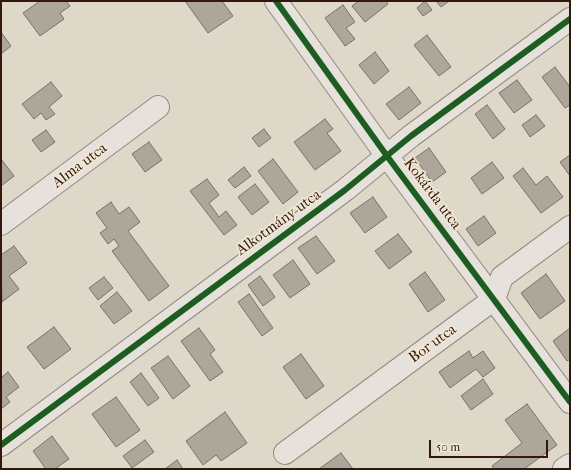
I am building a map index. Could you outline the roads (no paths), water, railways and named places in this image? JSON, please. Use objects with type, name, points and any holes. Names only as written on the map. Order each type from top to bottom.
[{"type":"street","name":"Kokárda utca","points":[[286,5],[387,156],[570,402]]},
{"type":"street","name":"Alkotmány utca","points":[[1,444],[345,190],[387,156],[570,19]]},
{"type":"street","name":"Alma utca","points":[[1,224],[158,107]]},
{"type":"street","points":[[494,299],[502,277],[570,227]]},
{"type":"street","name":"Bor utca","points":[[285,453],[494,299]]},
{"type":"street","points":[[564,469],[570,465]]}]
